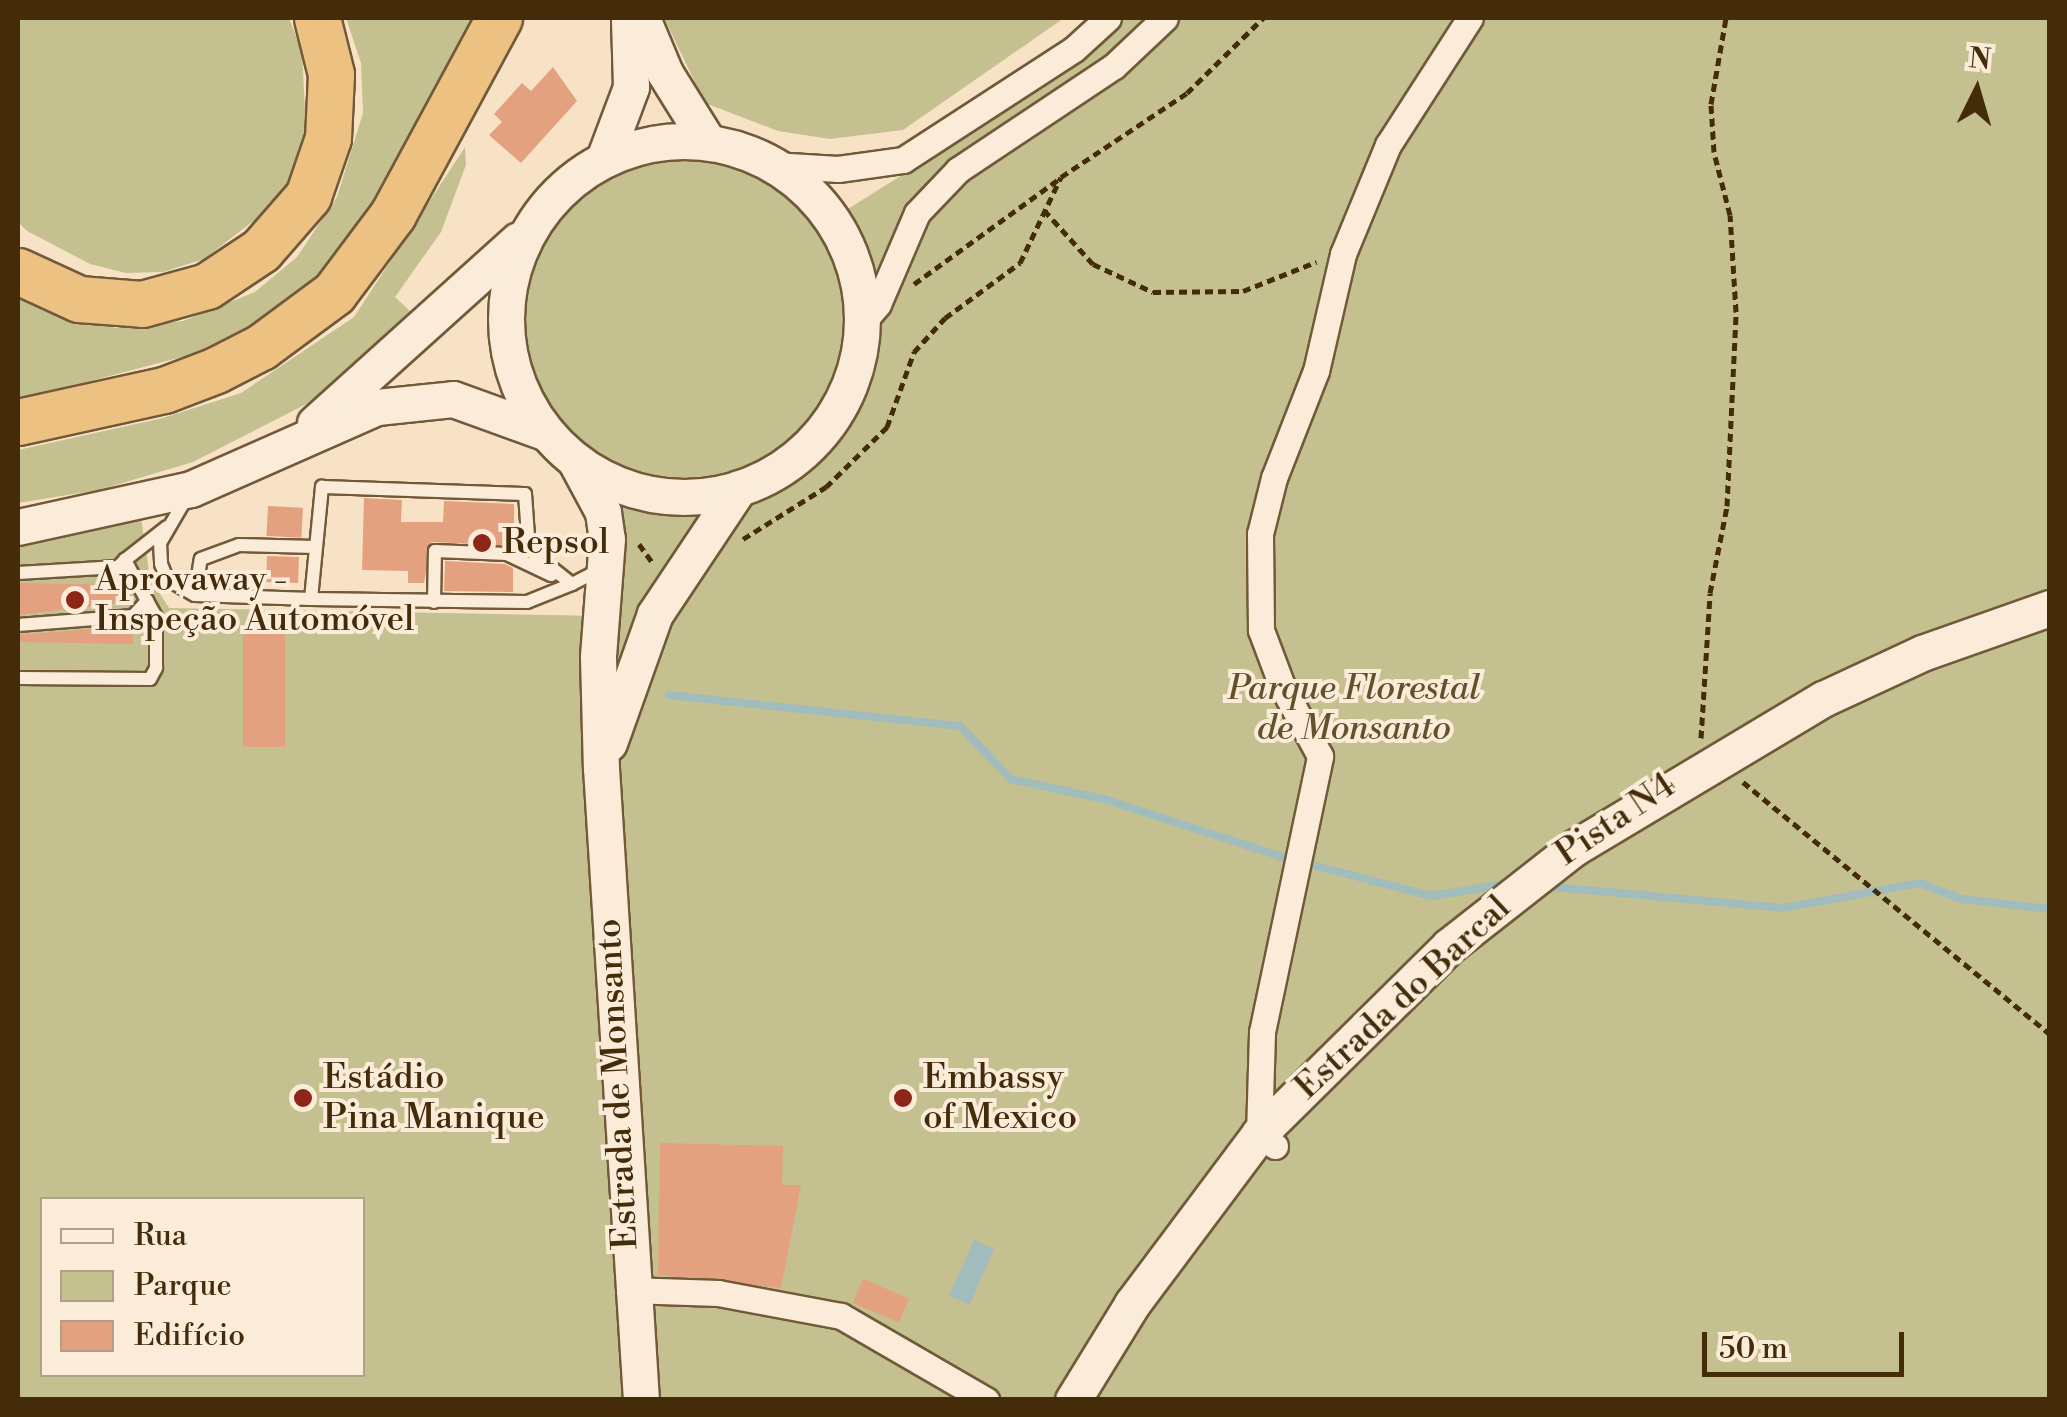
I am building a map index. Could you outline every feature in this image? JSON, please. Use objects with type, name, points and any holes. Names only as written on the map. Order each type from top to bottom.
[{"type":"highway","points":[[18,272],[79,299],[142,304],[207,286],[261,250],[308,196],[328,138],[331,74],[316,18]]},
{"type":"highway","points":[[18,422],[164,390],[216,370],[262,347],[334,293],[393,214],[499,18]]},
{"type":"street","points":[[604,159],[631,87],[629,18]]},
{"type":"street","points":[[642,18],[708,142]]},
{"type":"street","points":[[295,440],[472,288],[532,225],[604,159],[637,146],[708,142],[774,165],[838,170],[903,160],[1074,49],[1108,18]]},
{"type":"street","points":[[18,527],[191,488],[295,440],[377,408],[425,399],[484,405],[561,446],[619,483],[669,496],[738,488],[794,459],[818,437],[850,384],[870,313],[917,213],[958,170],[1114,66],[1166,18]]},
{"type":"street","points":[[1267,1140],[1262,1032],[1320,756],[1282,686],[1261,630],[1260,534],[1274,478],[1316,371],[1343,254],[1388,145],[1470,18]]},
{"type":"street","points":[[774,165],[800,183],[840,231],[870,313]]},
{"type":"street","points":[[532,225],[512,270],[507,339],[514,373],[561,446]]},
{"type":"street","name":"Estrada de Monsanto","points":[[561,446],[603,512],[607,553],[598,657],[601,768],[629,1290],[640,1400]]},
{"type":"street","name":"Estrada de Monsanto","points":[[601,768],[638,652],[672,585],[738,488]]},
{"type":"street","name":"Estrada do Barcal","points":[[1073,1400],[1132,1304],[1267,1140],[1449,946],[1574,848],[1824,699],[1922,652],[2050,608]]},
{"type":"street","points":[[629,1290],[718,1294],[841,1316],[986,1400]]},
{"type":"lane","points":[[191,488],[160,543],[162,571],[196,595],[527,602],[572,584],[607,553]]},
{"type":"lane","points":[[312,599],[322,488],[525,494],[529,550],[572,584]]},
{"type":"lane","points":[[18,573],[118,568],[167,527]]},
{"type":"lane","points":[[196,595],[202,559],[239,545],[314,547]]},
{"type":"lane","points":[[434,602],[434,551],[506,554],[572,584]]},
{"type":"lane","points":[[18,678],[150,679],[156,668],[156,616],[125,560]]},
{"type":"lane","points":[[18,625],[133,616],[147,602]]},
{"type":"path","points":[[870,313],[924,280],[1061,177],[1186,93],[1263,18]]},
{"type":"path","points":[[1726,18],[1711,104],[1714,152],[1730,215],[1736,312],[1727,506],[1710,593],[1700,747],[1713,766],[1733,774],[2050,1034]]},
{"type":"path","points":[[730,549],[826,487],[887,427],[914,352],[945,318],[1020,263],[1061,177]]},
{"type":"path","points":[[1044,210],[1093,264],[1153,292],[1243,292],[1343,254]]},
{"type":"path","points":[[607,553],[638,542],[672,585]]},
{"type":"green space","points":[[18,18],[289,18],[302,52],[306,130],[296,168],[273,206],[204,259],[163,272],[126,273],[90,264],[27,231],[18,222]]},
{"type":"green space","points":[[346,18],[480,18],[396,171],[338,256],[302,292],[220,347],[18,400],[18,298],[65,320],[117,328],[183,321],[255,292],[297,257],[337,197],[363,113],[361,63]]},
{"type":"green space","points":[[664,18],[1064,18],[903,130],[830,139],[778,131],[705,103]]},
{"type":"green space","name":"Parque Florestal de Monsanto","points":[[1126,18],[2049,18],[2049,1399],[18,1399],[18,539],[141,518],[150,578],[169,608],[602,616],[588,478],[509,383],[494,325],[500,290],[514,261],[569,189],[625,154],[691,144],[762,164],[794,180],[835,217],[1038,90]]},
{"type":"green space","points":[[465,147],[466,165],[441,232],[395,297],[416,317],[318,398],[193,462],[99,490],[18,503],[18,450],[163,418],[241,393],[354,317]]},
{"type":"water","points":[[974,1240],[994,1249],[969,1305],[949,1296]]},
{"type":"building","points":[[553,67],[577,101],[521,163],[489,135],[502,122],[494,114],[522,83],[531,91]]},
{"type":"building","points":[[364,498],[402,500],[401,522],[443,522],[444,501],[514,504],[514,546],[431,542],[424,583],[408,583],[408,571],[362,570]]},
{"type":"building","points":[[268,506],[303,508],[301,538],[266,536]]},
{"type":"building","points":[[267,556],[299,557],[298,583],[266,582]]},
{"type":"building","points":[[445,561],[505,564],[513,568],[513,592],[444,591]]},
{"type":"building","points":[[18,583],[127,585],[133,601],[18,615]]},
{"type":"building","points":[[243,624],[285,624],[285,747],[243,747]]},
{"type":"building","points":[[133,626],[133,644],[18,642],[18,635]]},
{"type":"building","points":[[660,1143],[783,1146],[782,1185],[801,1185],[781,1288],[658,1275]]},
{"type":"building","points":[[863,1279],[909,1299],[899,1322],[853,1303]]},
{"type":"waterway","points":[[669,695],[960,726],[1011,779],[1107,800],[1286,858]]},
{"type":"waterway","points":[[1304,863],[1432,896],[1505,884]]},
{"type":"waterway","points":[[1553,887],[1783,908],[1920,883],[1961,899],[2050,909]]},
{"type":"place","name":"Repsol","points":[[482,543]]},
{"type":"place","name":"Aprovaway - Inspeção Automóvel","points":[[75,600]]},
{"type":"place","name":"Estádio Pina Manique","points":[[303,1098]]},
{"type":"place","name":"Embassy of Mexico","points":[[903,1098]]}]
